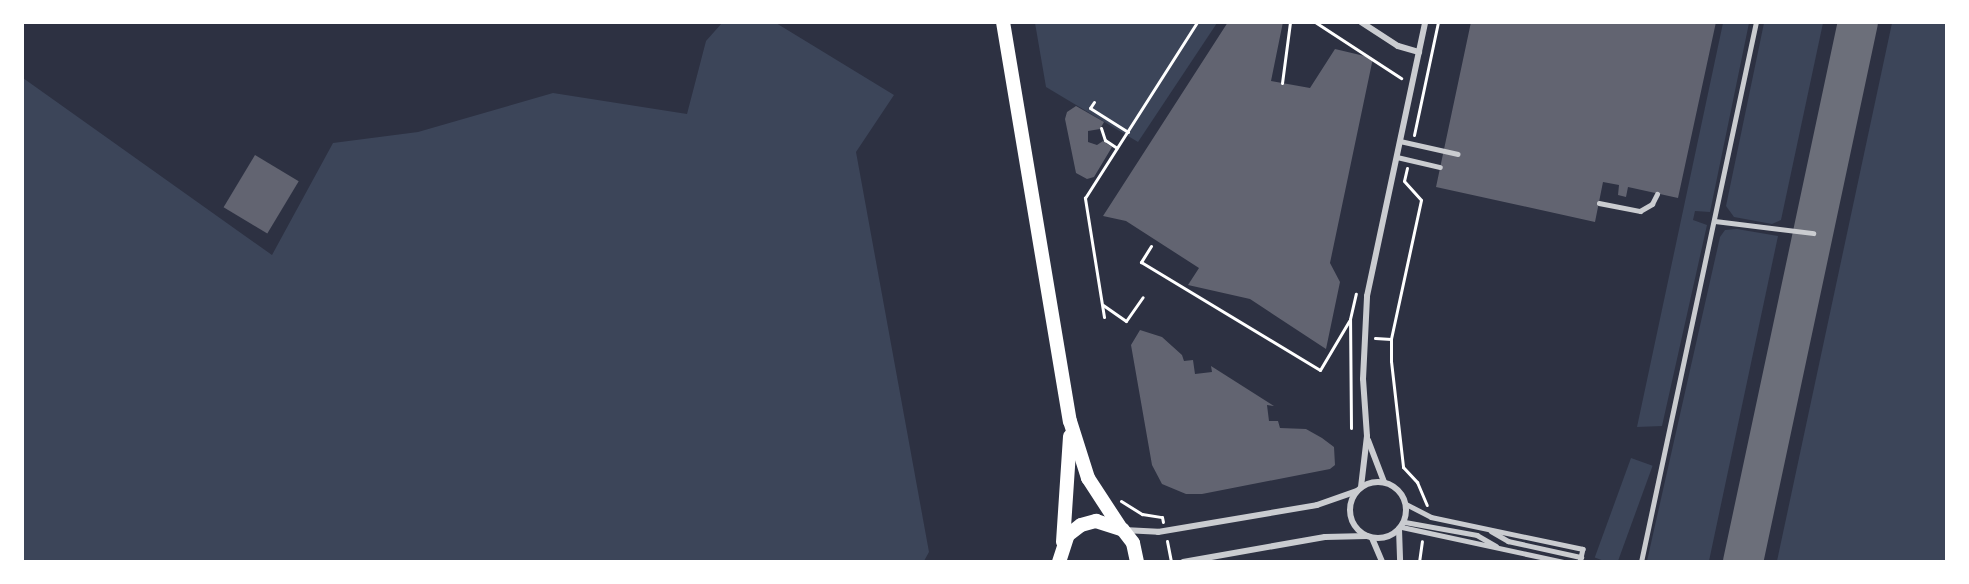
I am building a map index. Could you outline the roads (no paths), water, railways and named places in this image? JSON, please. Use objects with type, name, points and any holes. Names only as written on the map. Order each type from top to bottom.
[{"type":"main road","points":[[1004,22],[1070,421],[1088,478],[1133,543],[1137,561]]},
{"type":"main road","points":[[1059,561],[1064,542],[1070,421]]},
{"type":"main road","points":[[1064,542],[1074,529],[1088,522],[1104,522],[1122,529]]},
{"type":"street","points":[[1361,22],[1398,46],[1419,52]]},
{"type":"street","points":[[1382,561],[1370,537],[1354,524],[1350,516],[1352,498],[1359,489],[1367,436],[1364,328],[1425,22]]},
{"type":"street","points":[[1367,436],[1384,482]]},
{"type":"street","points":[[1122,529],[1158,532],[1317,505],[1384,482],[1398,489],[1406,504],[1400,561]]},
{"type":"street","points":[[1183,561],[1325,537],[1384,538],[1402,526]]},
{"type":"lane","points":[[1641,561],[1756,22]]},
{"type":"lane","points":[[1400,141],[1458,154]]},
{"type":"lane","points":[[1397,157],[1440,167]]},
{"type":"lane","points":[[1599,203],[1640,211],[1652,204],[1657,194]]},
{"type":"lane","points":[[1715,221],[1813,233]]},
{"type":"lane","points":[[1406,504],[1427,516],[1583,549],[1581,559],[1508,541],[1485,529]]},
{"type":"lane","points":[[1402,526],[1564,561]]},
{"type":"lane","points":[[1402,526],[1477,535],[1498,548]]}]
